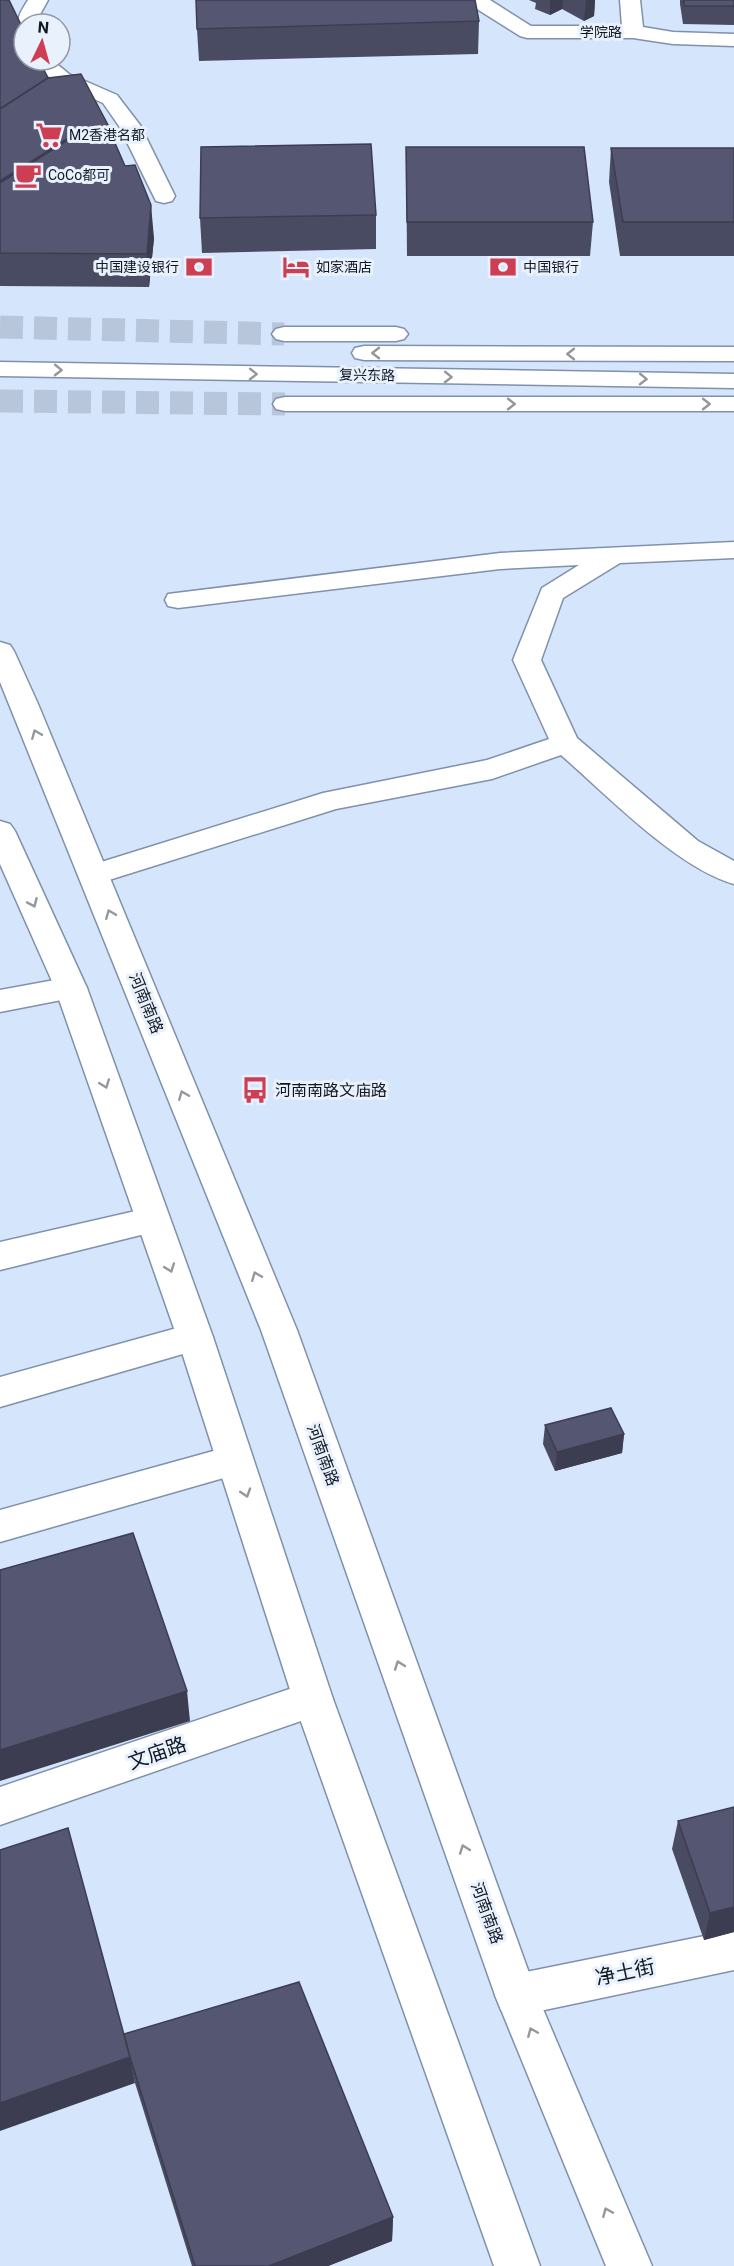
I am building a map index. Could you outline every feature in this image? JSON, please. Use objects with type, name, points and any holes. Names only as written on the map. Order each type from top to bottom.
[{"type":"main road","name":"学院路","points":[[476,0],[527,32],[633,32],[673,38],[734,40]]},
{"type":"main road","points":[[630,0],[633,32]]},
{"type":"main road","points":[[54,72],[62,78],[110,99],[129,125],[164,196]]},
{"type":"main road","points":[[284,334],[734,334]]},
{"type":"main road","name":"复兴东路","points":[[0,348],[734,354]]},
{"type":"main road","name":"复兴东路","points":[[0,369],[734,381]]},
{"type":"main road","name":"复兴东路","points":[[285,404],[734,404]]},
{"type":"main road","points":[[178,600],[500,561],[734,550]]},
{"type":"main road","points":[[615,556],[551,594],[527,660],[565,743],[687,848],[734,874]]},
{"type":"main road","name":"河南南路","points":[[0,651],[279,1330],[516,1995],[629,2266]]},
{"type":"main road","points":[[93,875],[333,800],[492,769],[565,743]]},
{"type":"main road","points":[[0,831],[8,867],[70,988],[195,1337],[314,1699],[517,2266]]},
{"type":"main road","points":[[0,1001],[70,988]]},
{"type":"main road","points":[[0,1256],[153,1220]]},
{"type":"main road","points":[[0,1392],[195,1337]]},
{"type":"main road","points":[[0,1526],[235,1460]]},
{"type":"main road","name":"文庙路","points":[[0,1806],[314,1699]]},
{"type":"main road","name":"净土街","points":[[516,1995],[734,1950]]},
{"type":"building","points":[[0,0],[9,0],[15,12],[12,12],[12,72],[45,72],[48,78],[0,109]]},
{"type":"building","points":[[196,0],[475,0],[479,21],[197,29]]},
{"type":"building","points":[[684,0],[734,0],[734,6],[684,6]]},
{"type":"building","points":[[81,74],[108,125],[80,131],[0,181],[0,109],[48,78]]},
{"type":"building","points":[[108,127],[125,166],[135,165],[151,205],[147,254],[0,253],[0,183],[80,132]]},
{"type":"building","points":[[371,144],[376,215],[200,218],[201,147]]},
{"type":"building","points":[[406,147],[584,147],[593,222],[407,222]]},
{"type":"building","points":[[611,148],[734,148],[734,222],[623,222]]},
{"type":"building","points":[[611,1408],[624,1434],[557,1452],[545,1425]]},
{"type":"building","points":[[133,1533],[187,1691],[0,1750],[0,1570]]},
{"type":"building","points":[[734,1807],[734,1907],[710,1913],[678,1821]]},
{"type":"building","points":[[68,1828],[130,2057],[0,2103],[0,1850]]},
{"type":"building","points":[[299,1982],[393,2217],[269,2266],[195,2266],[124,2034]]},
{"type":"tunnel","points":[[0,327],[284,334]]},
{"type":"tunnel","points":[[0,401],[285,404]]},
{"type":"place","name":"M2香港名都","points":[[49,135]]},
{"type":"place","name":"CoCo都可","points":[[28,175]]},
{"type":"place","name":"中国建设银行","points":[[199,267]]},
{"type":"place","name":"如家酒店","points":[[296,267]]},
{"type":"place","name":"中国银行","points":[[503,267]]},
{"type":"place","name":"河南南路文庙路","points":[[255,1090]]}]
